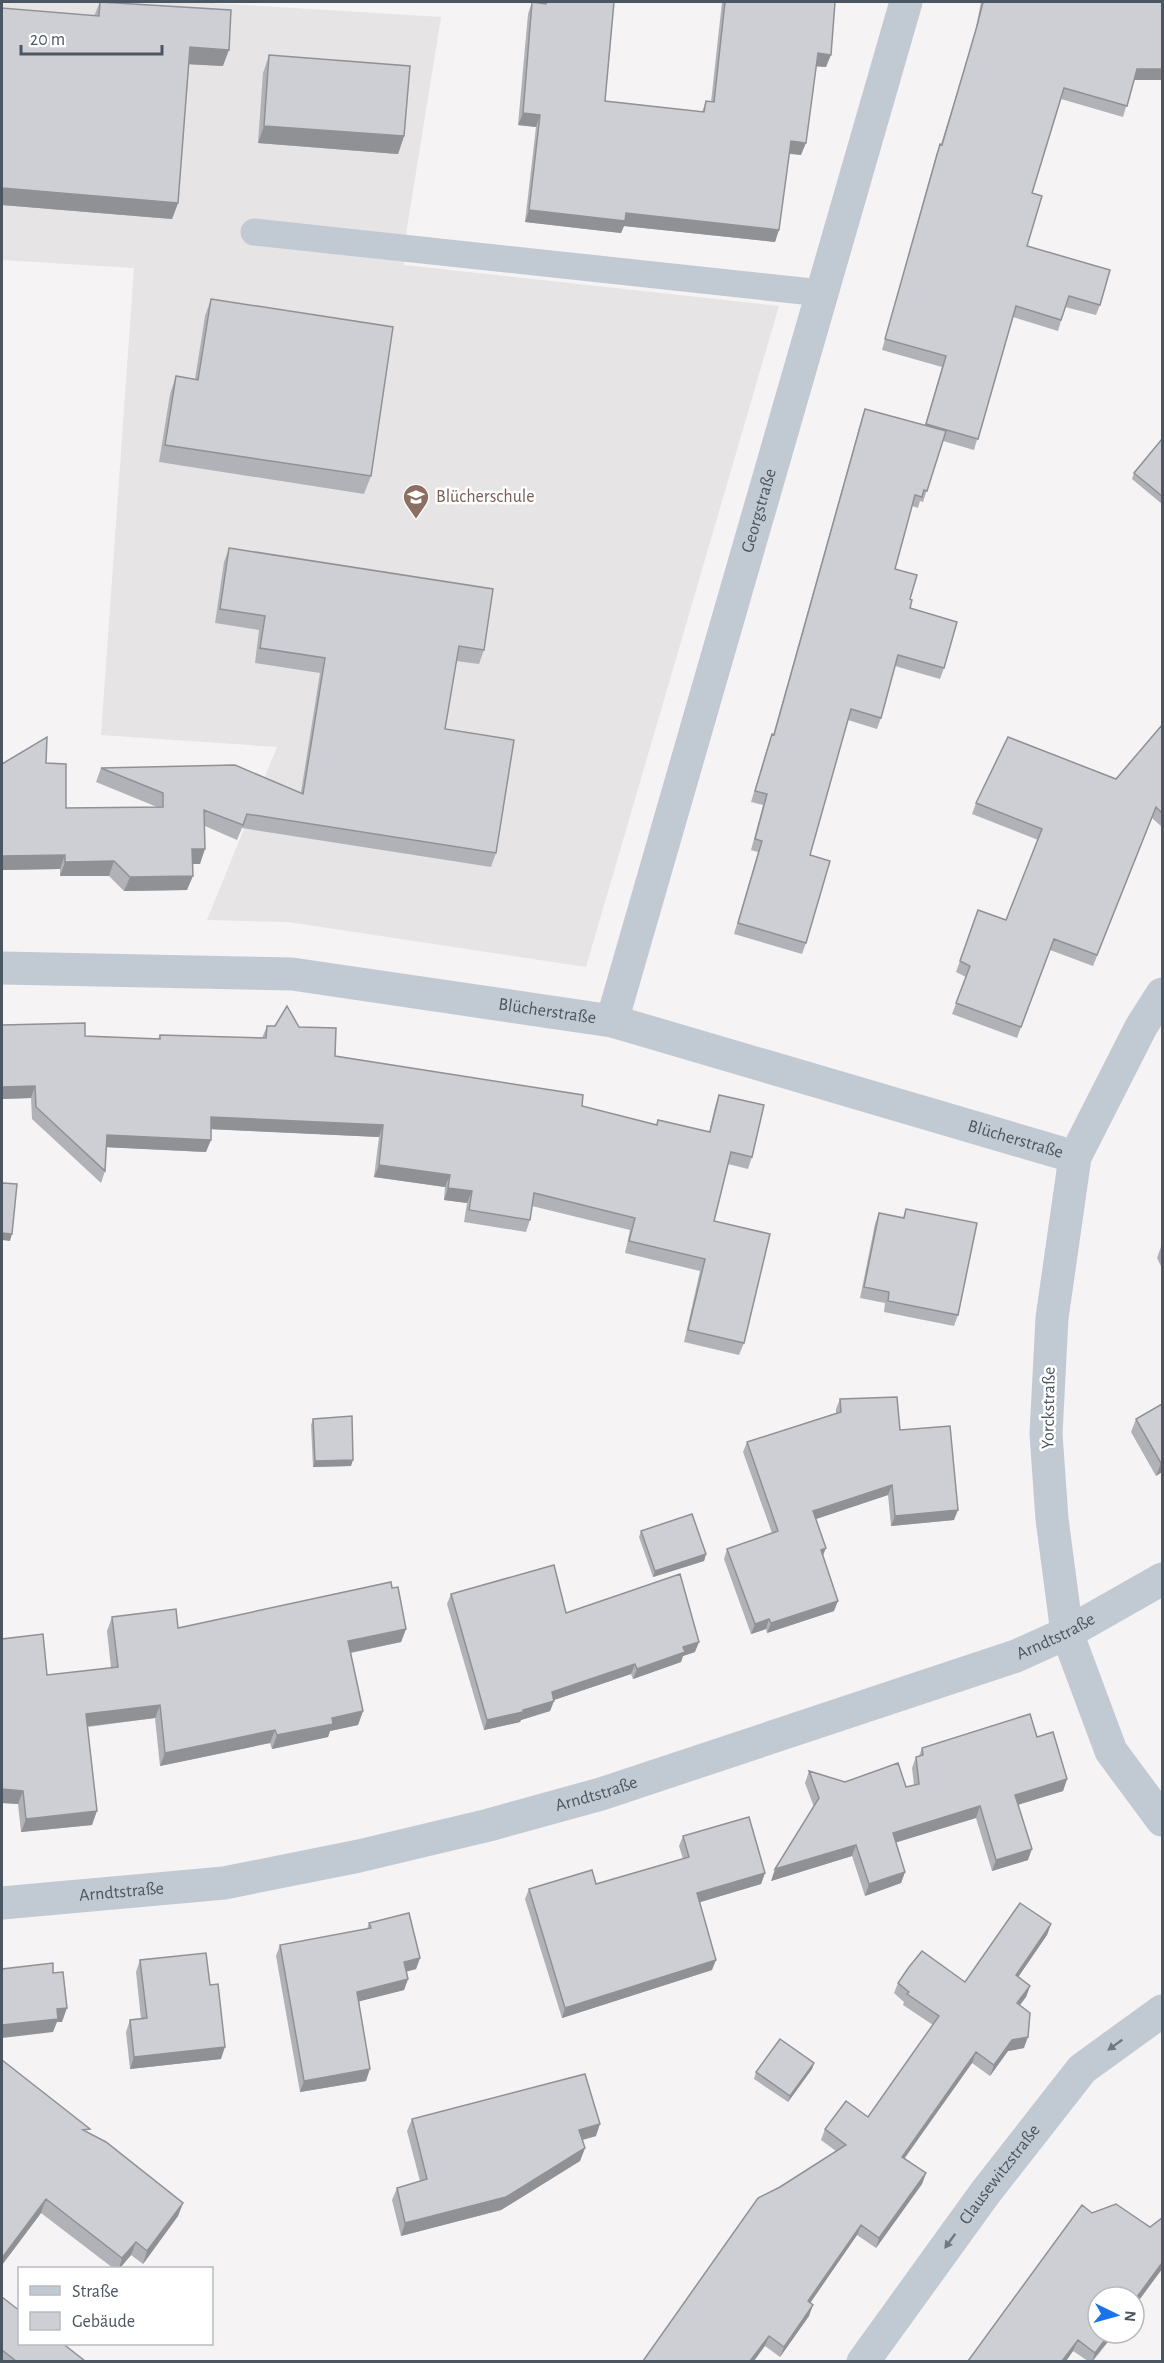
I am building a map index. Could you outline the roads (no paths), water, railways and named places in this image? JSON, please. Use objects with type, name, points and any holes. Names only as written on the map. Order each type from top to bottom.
[{"type":"street","name":"Georgstraße","points":[[612,1021],[906,2]]},
{"type":"street","name":"Blücherstraße","points":[[2,968],[292,974],[612,1021],[1075,1157]]},
{"type":"street","name":"Yorckstraße","points":[[1162,994],[1141,1027],[1075,1157],[1052,1318],[1046,1434],[1052,1519],[1068,1633],[1111,1751],[1162,1820]]},
{"type":"street","name":"Arndtstraße","points":[[2,1903],[224,1883],[359,1856],[489,1825],[635,1783],[1016,1656],[1068,1633],[1162,1579]]},
{"type":"street","name":"Clausewitzstraße","points":[[863,2361],[985,2193],[1082,2069],[1162,2011]]},
{"type":"lane","points":[[254,232],[822,293]]},
{"type":"place","name":"Blücherschule","points":[[416,520]]}]
